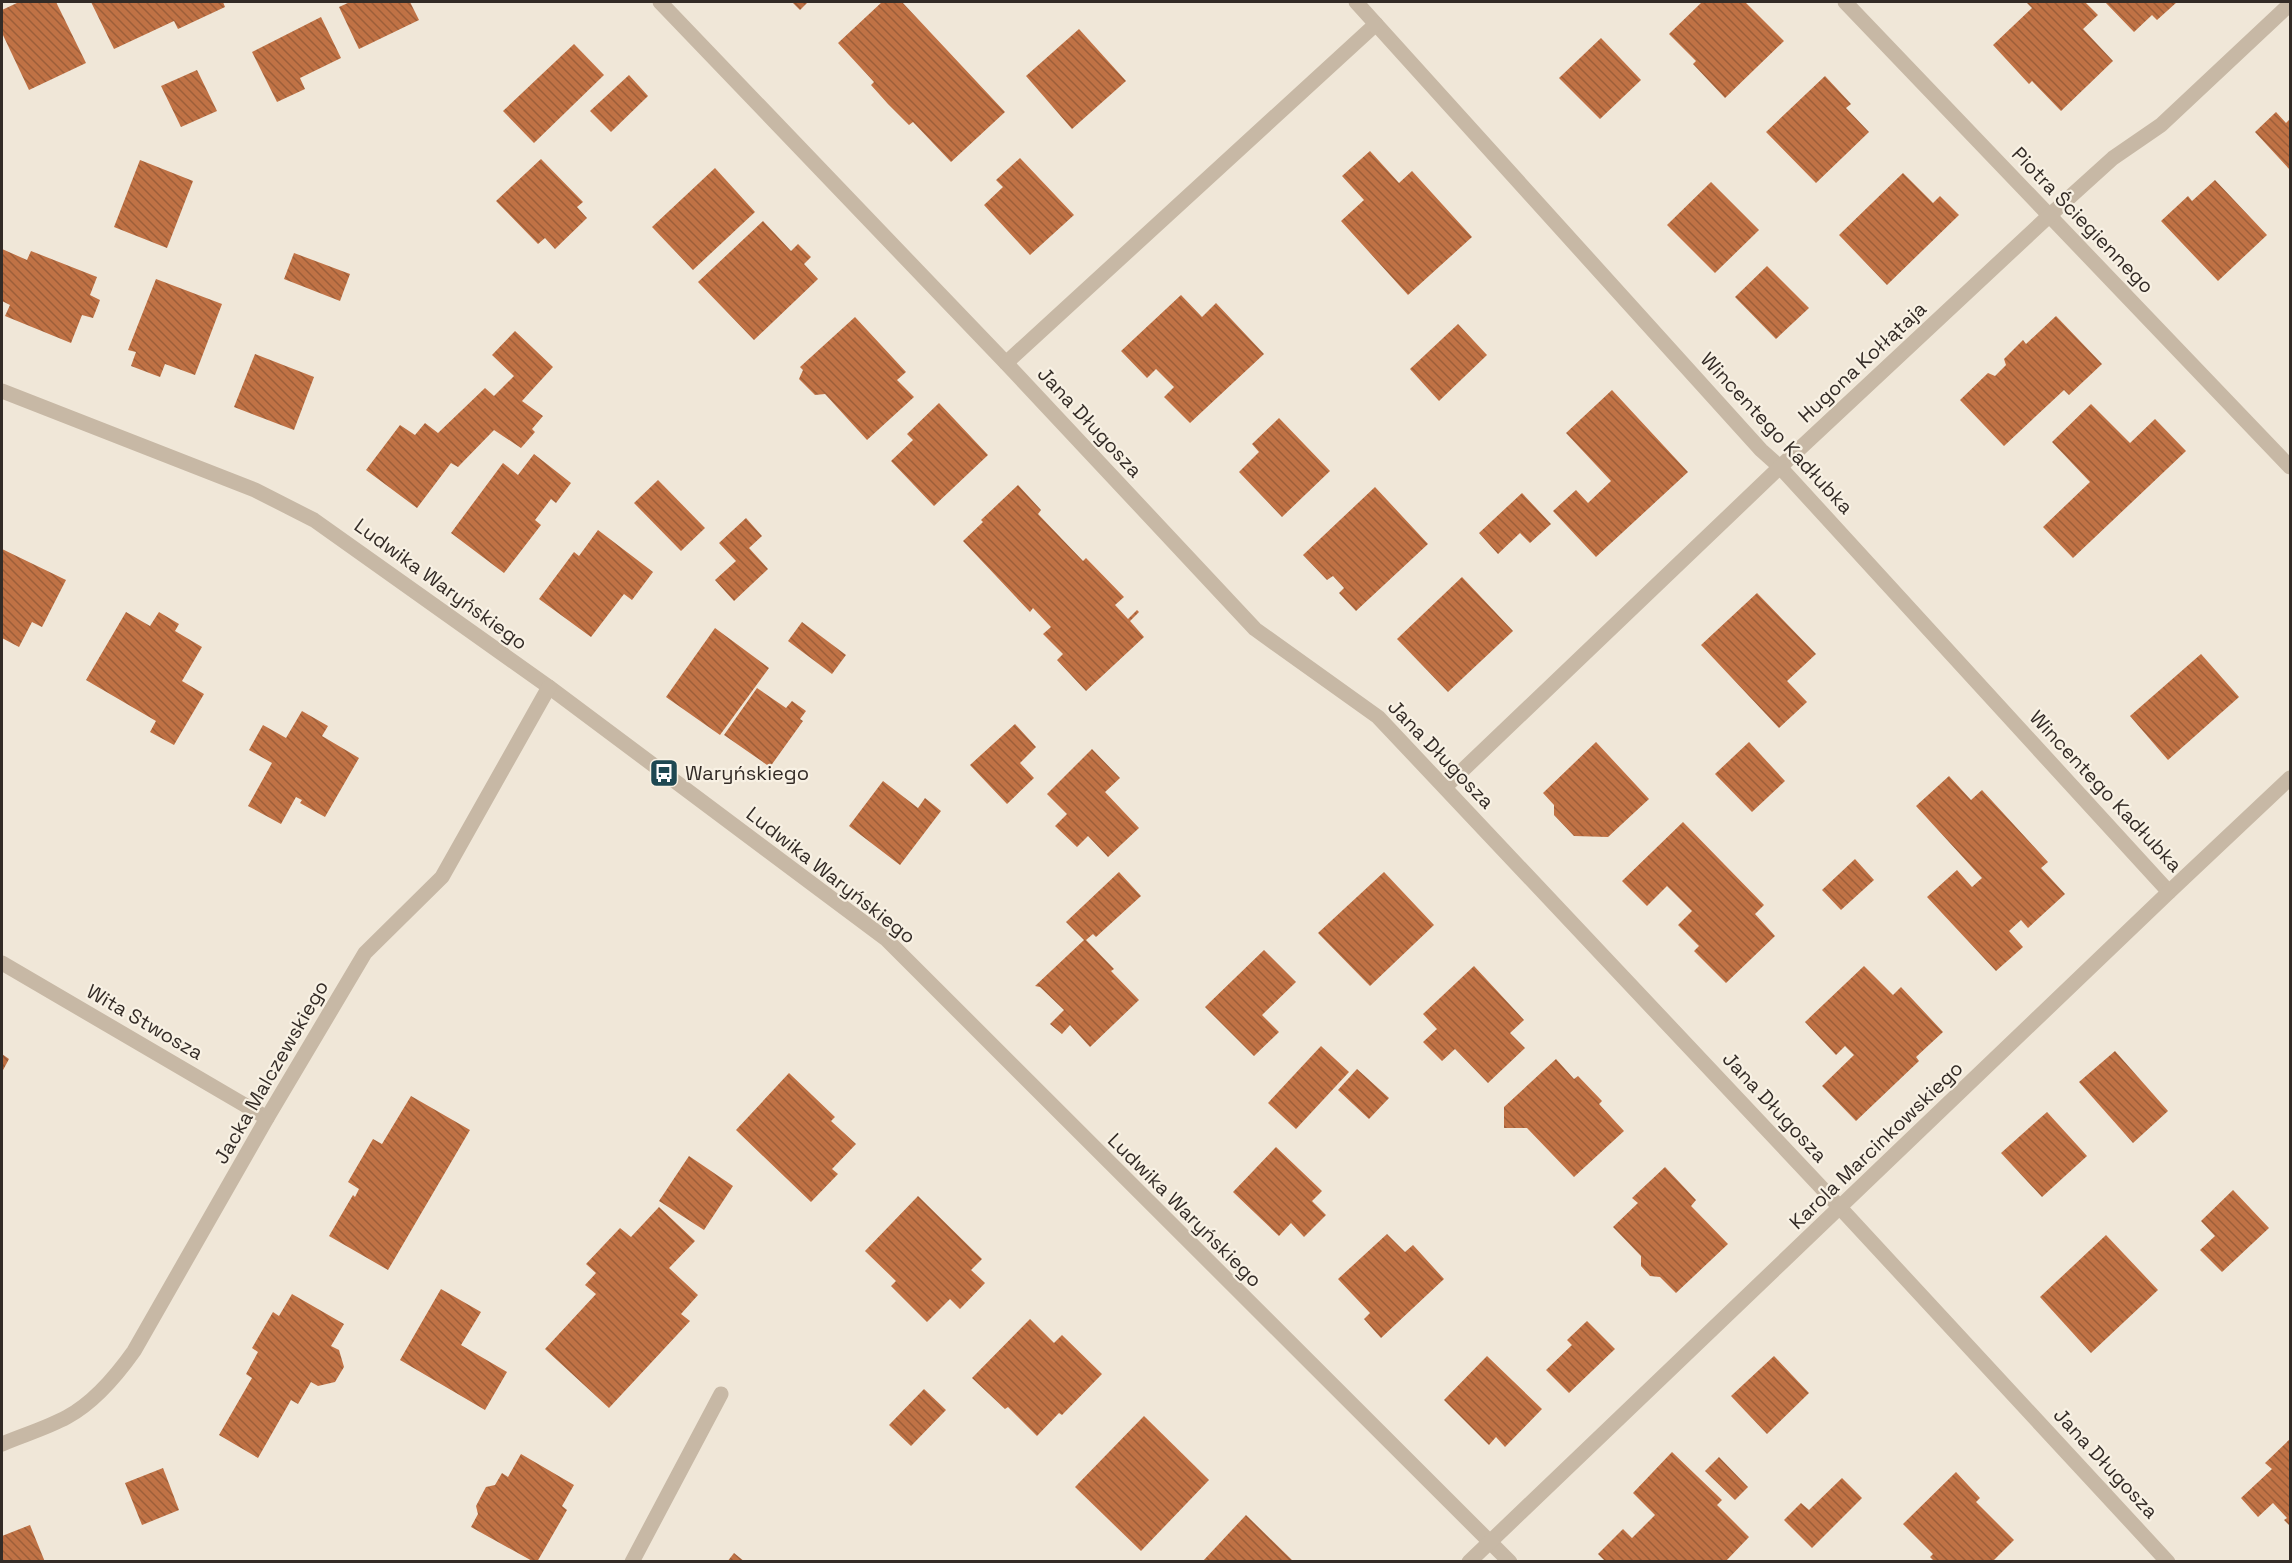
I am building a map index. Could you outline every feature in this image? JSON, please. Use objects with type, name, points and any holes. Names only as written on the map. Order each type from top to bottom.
[{"type":"street","name":"Jana Długosza","points":[[660,2],[1006,363],[1255,629],[1378,717],[1840,1208],[2168,1562]]},
{"type":"street","name":"Wincentego Kadłubka","points":[[1356,2],[1761,450],[1780,467],[2169,892]]},
{"type":"street","name":"Piotra Ściegiennego","points":[[1845,2],[2290,467]]},
{"type":"street","name":"Hugona Kołłątaja","points":[[1445,787],[1780,467],[2050,215],[2113,158],[2161,125],[2290,4]]},
{"type":"street","points":[[1006,363],[1376,24]]},
{"type":"street","name":"Ludwika Waryńskiego","points":[[2,391],[255,490],[314,520],[549,687],[886,939],[1510,1562]]},
{"type":"street","name":"Jacka Malczewskiego","points":[[2,1444],[69,1416],[117,1375],[134,1351],[267,1118],[365,953],[442,877],[549,687]]},
{"type":"street","name":"Karola Marcinkowskiego","points":[[1469,1562],[2290,778]]},
{"type":"street","name":"Wita Stwosza","points":[[2,963],[267,1118]]},
{"type":"street","points":[[632,1562],[720,1394]]},
{"type":"building","points":[[19,2],[56,2],[86,63],[29,90],[2,33],[2,10]]},
{"type":"building","points":[[91,2],[223,2],[225,7],[178,29],[174,21],[114,49]]},
{"type":"building","points":[[350,2],[410,2],[419,20],[359,49],[339,7]]},
{"type":"building","points":[[792,2],[808,2],[800,10]]},
{"type":"building","points":[[882,2],[902,2],[1005,112],[951,162],[913,122],[909,125],[888,104],[871,85],[874,82],[838,43]]},
{"type":"building","points":[[1702,2],[1745,2],[1784,41],[1725,98],[1693,64],[1696,61],[1669,34]]},
{"type":"building","points":[[2026,2],[2085,2],[2098,15],[2083,29],[2113,61],[2061,111],[2032,81],[2029,84],[1993,45],[2032,8]]},
{"type":"building","points":[[2105,2],[2177,2],[2157,20],[2152,15],[2134,32]]},
{"type":"building","points":[[321,17],[341,58],[300,78],[305,89],[277,102],[252,52]]},
{"type":"building","points":[[1079,29],[1126,81],[1072,129],[1026,76]]},
{"type":"building","points":[[1601,38],[1641,80],[1600,119],[1559,78]]},
{"type":"building","points":[[574,44],[604,75],[534,143],[503,111]]},
{"type":"building","points":[[197,70],[217,111],[181,127],[161,86]]},
{"type":"building","points":[[629,75],[648,96],[611,132],[590,111]]},
{"type":"building","points":[[1825,76],[1851,104],[1846,108],[1869,132],[1816,183],[1766,132]]},
{"type":"building","points":[[2276,112],[2286,123],[2290,119],[2290,170],[2255,132]]},
{"type":"building","points":[[1370,151],[1399,183],[1412,171],[1472,237],[1408,295],[1341,221],[1364,200],[1342,176]]},
{"type":"building","points":[[1020,158],[1074,215],[1030,255],[984,205],[1003,187],[996,180]]},
{"type":"building","points":[[541,159],[583,202],[577,207],[587,218],[555,249],[545,238],[538,244],[496,201]]},
{"type":"building","points":[[140,160],[193,181],[167,248],[114,227]]},
{"type":"building","points":[[715,168],[755,212],[693,270],[652,227]]},
{"type":"building","points":[[1903,173],[1933,203],[1940,196],[1959,215],[1887,285],[1839,235]]},
{"type":"building","points":[[2215,180],[2267,235],[2218,281],[2161,221],[2188,196],[2192,201]]},
{"type":"building","points":[[1711,182],[1759,230],[1715,273],[1667,225]]},
{"type":"building","points":[[763,221],[791,251],[798,244],[811,257],[804,264],[818,279],[754,340],[698,282]]},
{"type":"building","points":[[2,249],[27,260],[31,251],[97,277],[90,295],[100,300],[93,318],[82,315],[71,343],[5,316],[10,305],[2,301]]},
{"type":"building","points":[[294,253],[350,274],[340,301],[284,279]]},
{"type":"building","points":[[1767,266],[1809,308],[1776,339],[1735,297]]},
{"type":"building","points":[[156,279],[222,304],[195,375],[165,364],[160,377],[131,366],[136,352],[128,350]]},
{"type":"building","points":[[1181,295],[1202,317],[1216,303],[1264,354],[1190,423],[1164,397],[1174,387],[1156,369],[1147,378],[1121,351]]},
{"type":"building","points":[[2056,316],[2102,364],[2069,395],[2064,390],[2004,446],[1960,400],[1988,373],[1995,376],[2006,365],[2004,359],[2023,340],[2026,344]]},
{"type":"building","points":[[855,317],[906,372],[897,380],[914,397],[867,440],[825,394],[815,395],[799,379],[803,370],[800,367]]},
{"type":"building","points":[[1458,324],[1487,355],[1439,401],[1410,369]]},
{"type":"building","points":[[515,331],[553,367],[522,401],[543,416],[532,429],[535,432],[521,448],[494,430],[458,467],[451,463],[417,508],[366,470],[400,425],[415,435],[425,423],[438,433],[485,388],[494,396],[514,376],[492,355]]},
{"type":"building","points":[[255,354],[314,377],[294,430],[234,407]]},
{"type":"building","points":[[1612,390],[1688,472],[1596,557],[1553,511],[1576,490],[1588,503],[1611,481],[1566,433]]},
{"type":"building","points":[[939,403],[988,455],[934,506],[891,461],[913,440],[907,434]]},
{"type":"building","points":[[2091,404],[2130,443],[2155,419],[2186,451],[2073,558],[2043,527],[2090,482],[2052,442]]},
{"type":"building","points":[[1279,418],[1330,471],[1282,517],[1239,472],[1259,452],[1252,444]]},
{"type":"building","points":[[534,454],[571,483],[556,503],[551,499],[535,520],[541,525],[504,573],[451,533],[503,463],[518,475]]},
{"type":"building","points":[[658,480],[705,528],[681,551],[634,503]]},
{"type":"building","points":[[1018,485],[1041,510],[1038,514],[1083,561],[1086,558],[1124,597],[1115,605],[1128,619],[1137,610],[1139,612],[1130,621],[1144,637],[1086,691],[1057,660],[1063,654],[1043,634],[1051,627],[1033,608],[1030,612],[963,541],[983,522],[981,520]]},
{"type":"building","points":[[1375,487],[1428,544],[1356,611],[1339,593],[1344,588],[1333,576],[1327,580],[1303,555]]},
{"type":"building","points":[[1522,493],[1551,524],[1530,543],[1520,533],[1498,554],[1479,533]]},
{"type":"building","points":[[746,518],[762,536],[749,548],[768,569],[734,601],[715,580],[736,561],[719,543]]},
{"type":"building","points":[[598,530],[653,572],[632,600],[624,594],[591,637],[539,599],[574,552],[579,556]]},
{"type":"building","points":[[2,549],[66,580],[42,627],[32,622],[19,647],[2,638]]},
{"type":"building","points":[[1462,577],[1513,631],[1448,692],[1397,639]]},
{"type":"building","points":[[1757,593],[1816,654],[1787,681],[1807,702],[1779,728],[1701,645]]},
{"type":"building","points":[[126,612],[150,626],[159,612],[179,624],[175,631],[202,647],[182,681],[204,694],[174,745],[150,732],[156,721],[86,680]]},
{"type":"building","points":[[802,622],[846,655],[832,674],[788,641]]},
{"type":"building","points":[[715,628],[769,668],[720,735],[666,697]]},
{"type":"building","points":[[2201,654],[2239,697],[2168,760],[2130,716]]},
{"type":"building","points":[[757,688],[786,708],[792,701],[806,711],[800,719],[803,721],[770,767],[724,735]]},
{"type":"building","points":[[302,711],[328,726],[322,736],[359,758],[325,817],[300,803],[302,800],[296,797],[281,824],[248,806],[272,763],[249,750],[263,725],[286,738]]},
{"type":"building","points":[[1015,724],[1036,747],[1020,763],[1034,778],[1007,804],[970,765]]},
{"type":"building","points":[[1596,742],[1649,799],[1608,837],[1574,836],[1554,815],[1554,805],[1543,793]]},
{"type":"building","points":[[1749,742],[1785,781],[1752,812],[1715,774]]},
{"type":"building","points":[[1092,749],[1120,778],[1105,792],[1139,828],[1108,857],[1088,836],[1077,847],[1055,826],[1067,814],[1047,794]]},
{"type":"building","points":[[1949,776],[1971,800],[1982,790],[2048,862],[2041,868],[2065,894],[2028,928],[2021,920],[2009,931],[2023,947],[1996,971],[1927,897],[1957,870],[1972,887],[1982,878],[1916,806]]},
{"type":"building","points":[[883,781],[918,808],[925,798],[941,811],[900,865],[849,826]]},
{"type":"building","points":[[1683,822],[1764,905],[1755,914],[1775,936],[1726,983],[1694,951],[1699,946],[1678,925],[1692,911],[1667,886],[1647,906],[1622,881]]},
{"type":"building","points":[[1855,859],[1874,880],[1841,910],[1822,890]]},
{"type":"building","points":[[1119,872],[1141,896],[1096,937],[1093,934],[1086,940],[1139,1000],[1090,1047],[1070,1025],[1062,1034],[1050,1024],[1064,1010],[1040,987],[1035,986],[1084,940],[1066,922]]},
{"type":"building","points":[[1384,872],[1434,925],[1370,986],[1318,933]]},
{"type":"building","points":[[1264,950],[1296,982],[1262,1015],[1279,1032],[1254,1056],[1205,1007]]},
{"type":"building","points":[[1474,966],[1524,1020],[1510,1033],[1525,1048],[1488,1083],[1455,1049],[1442,1061],[1423,1042],[1437,1029],[1423,1014]]},
{"type":"building","points":[[1864,966],[1893,995],[1901,987],[1943,1032],[1916,1057],[1919,1061],[1856,1121],[1822,1086],[1854,1055],[1845,1046],[1836,1055],[1805,1022]]},
{"type":"building","points":[[1321,1046],[1349,1072],[1296,1129],[1268,1103]]},
{"type":"building","points":[[2115,1051],[2168,1111],[2133,1143],[2079,1082]]},
{"type":"building","points":[[2,1054],[9,1059],[2,1072]]},
{"type":"building","points":[[1556,1059],[1574,1079],[1578,1076],[1602,1101],[1599,1104],[1624,1131],[1574,1177],[1527,1128],[1504,1128],[1504,1107]]},
{"type":"building","points":[[1357,1069],[1389,1098],[1369,1119],[1338,1090]]},
{"type":"building","points":[[789,1073],[835,1117],[831,1121],[856,1144],[832,1169],[838,1174],[811,1202],[736,1130]]},
{"type":"building","points":[[411,1096],[470,1130],[388,1270],[329,1236],[353,1195],[355,1197],[359,1189],[348,1182],[373,1139],[382,1144]]},
{"type":"building","points":[[2047,1112],[2087,1156],[2042,1197],[2001,1153]]},
{"type":"building","points":[[1276,1147],[1322,1191],[1312,1201],[1326,1215],[1304,1237],[1291,1223],[1279,1236],[1233,1192]]},
{"type":"building","points":[[689,1156],[733,1186],[704,1230],[659,1201]]},
{"type":"building","points":[[1665,1167],[1696,1200],[1691,1206],[1728,1244],[1676,1293],[1660,1277],[1650,1276],[1641,1266],[1641,1256],[1613,1227],[1638,1203],[1632,1198]]},
{"type":"building","points":[[2233,1190],[2269,1228],[2222,1272],[2200,1250],[2215,1236],[2201,1221]]},
{"type":"building","points":[[918,1196],[982,1259],[971,1270],[985,1283],[960,1309],[950,1299],[927,1322],[891,1286],[896,1281],[865,1251]]},
{"type":"building","points":[[659,1207],[695,1241],[669,1268],[698,1295],[681,1314],[690,1321],[609,1408],[545,1349],[596,1294],[585,1285],[596,1273],[586,1264],[620,1228],[631,1237]]},
{"type":"building","points":[[1387,1234],[1405,1252],[1413,1245],[1444,1279],[1381,1338],[1364,1319],[1370,1313],[1338,1279]]},
{"type":"building","points":[[2106,1235],[2158,1290],[2091,1353],[2040,1297]]},
{"type":"building","points":[[441,1289],[481,1312],[461,1345],[507,1372],[485,1410],[400,1360]]},
{"type":"building","points":[[292,1294],[344,1324],[331,1346],[339,1350],[344,1367],[335,1382],[318,1386],[311,1382],[298,1404],[291,1400],[258,1458],[219,1435],[252,1378],[246,1374],[258,1352],[252,1348],[273,1312],[279,1316]]},
{"type":"building","points":[[1030,1319],[1054,1343],[1062,1335],[1102,1374],[1062,1415],[1059,1413],[1037,1436],[1008,1407],[1005,1409],[972,1378]]},
{"type":"building","points":[[1587,1321],[1615,1349],[1569,1393],[1546,1370],[1572,1345],[1567,1340]]},
{"type":"building","points":[[1487,1356],[1542,1409],[1505,1447],[1496,1437],[1489,1445],[1444,1400]]},
{"type":"building","points":[[1774,1356],[1809,1393],[1767,1434],[1731,1396]]},
{"type":"building","points":[[924,1389],[946,1410],[911,1446],[889,1425]]},
{"type":"building","points":[[1144,1416],[1209,1480],[1141,1551],[1075,1487]]},
{"type":"building","points":[[2290,1439],[2290,1526],[2284,1520],[2287,1518],[2273,1503],[2258,1517],[2241,1498],[2272,1469],[2265,1463]]},
{"type":"building","points":[[1672,1452],[1722,1500],[1717,1505],[1749,1537],[1725,1562],[1606,1562],[1598,1554],[1623,1529],[1632,1538],[1655,1515],[1633,1493]]},
{"type":"building","points":[[521,1454],[574,1485],[562,1506],[567,1510],[537,1562],[471,1527],[478,1514],[476,1506],[486,1487],[495,1485],[502,1473],[508,1477]]},
{"type":"building","points":[[1719,1457],[1748,1487],[1735,1500],[1705,1471]]},
{"type":"building","points":[[163,1468],[179,1510],[142,1525],[125,1483]]},
{"type":"building","points":[[1956,1472],[1980,1498],[1976,1502],[2014,1540],[1992,1562],[1935,1562],[1930,1557],[1933,1554],[1903,1524]]},
{"type":"building","points":[[1842,1478],[1862,1498],[1812,1548],[1784,1520],[1801,1503],[1809,1510]]},
{"type":"building","points":[[1246,1515],[1294,1562],[1202,1562]]},
{"type":"building","points":[[30,1525],[45,1562],[2,1562],[2,1536]]},
{"type":"building","points":[[734,1553],[745,1562],[727,1562]]},
{"type":"place","name":"Waryńskiego","points":[[664,773]]}]
